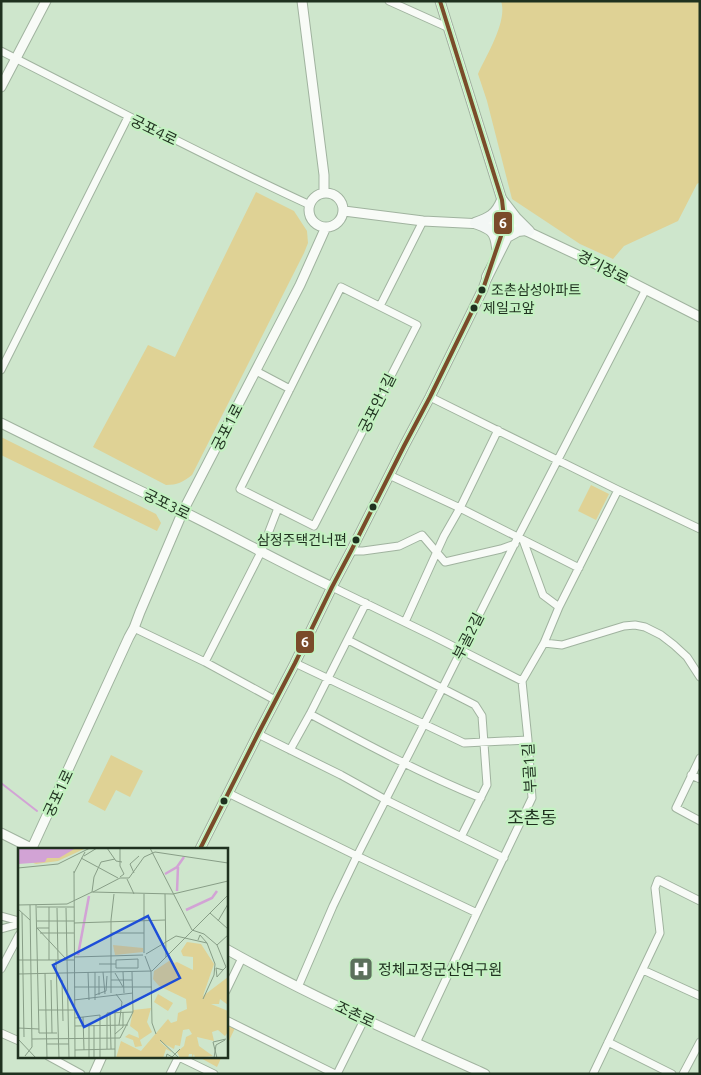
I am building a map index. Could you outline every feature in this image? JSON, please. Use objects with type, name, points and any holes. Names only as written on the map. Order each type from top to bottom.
[{"type":"main road","points":[[475,223],[494,214],[502,200]]},
{"type":"main road","points":[[502,200],[528,231]]},
{"type":"main road","points":[[475,223],[492,231],[496,238],[497,247]]},
{"type":"main road","points":[[487,277],[507,237],[518,231],[528,231]]},
{"type":"street","points":[[1,87],[46,1]]},
{"type":"street","points":[[302,1],[324,175],[324,192]]},
{"type":"street","points":[[389,1],[449,28]]},
{"type":"street","points":[[200,848],[430,397],[487,277],[501,236],[504,218],[502,200],[440,1]]},
{"type":"street","name":"궁포4로","points":[[1,51],[128,117],[310,205]]},
{"type":"street","points":[[1,370],[128,117]]},
{"type":"street","points":[[324,192],[338,197],[344,211],[340,221],[331,227],[320,226],[312,220],[309,210],[315,196],[324,192]]},
{"type":"street","points":[[344,211],[423,221],[503,225]]},
{"type":"street","points":[[205,662],[261,552],[278,508],[240,489],[340,287],[380,306],[423,221]]},
{"type":"street","name":"경기장로","points":[[503,225],[518,227],[528,231],[700,317]]},
{"type":"street","name":"궁포1로","points":[[32,848],[134,628],[183,511],[300,285],[326,227]]},
{"type":"street","name":"부골2길","points":[[298,986],[357,856],[646,289]]},
{"type":"street","name":"궁포안1길","points":[[278,508],[314,526],[418,325],[380,306]]},
{"type":"street","points":[[256,371],[290,389]]},
{"type":"street","points":[[430,397],[700,529]]},
{"type":"street","name":"궁포3로","points":[[1,423],[183,511],[332,587]]},
{"type":"street","points":[[404,622],[444,536],[460,508],[498,430]]},
{"type":"street","points":[[390,476],[460,508],[518,540],[579,568]]},
{"type":"street","points":[[332,587],[522,681],[544,643],[559,607],[618,490]]},
{"type":"street","points":[[351,551],[363,552],[399,546],[422,535],[445,562],[501,549],[518,540]]},
{"type":"street","points":[[518,540],[543,595],[559,607]]},
{"type":"street","points":[[290,750],[366,603]]},
{"type":"street","points":[[544,643],[562,645],[624,626],[635,625],[645,627],[661,635],[687,657],[700,678]]},
{"type":"street","points":[[134,628],[205,662],[276,700]]},
{"type":"street","points":[[348,640],[475,705],[482,716],[487,785],[461,837]]},
{"type":"street","points":[[295,662],[464,743],[528,740]]},
{"type":"street","name":"부골1길","points":[[416,1043],[532,798],[522,681]]},
{"type":"street","points":[[310,714],[404,763],[481,798]]},
{"type":"street","points":[[258,734],[504,858]]},
{"type":"street","points":[[700,758],[676,808],[700,821]]},
{"type":"street","points":[[691,775],[700,779]]},
{"type":"street","points":[[228,793],[477,913]]},
{"type":"street","points":[[1,833],[30,848]]},
{"type":"street","points":[[593,1074],[660,933],[655,888],[658,880],[700,901]]},
{"type":"street","points":[[1,916],[18,922]]},
{"type":"street","points":[[1,929],[18,922]]},
{"type":"street","points":[[1,969],[18,937]]},
{"type":"street","name":"조촌로","points":[[228,950],[416,1043],[485,1074]]},
{"type":"street","points":[[228,987],[242,958]]},
{"type":"street","points":[[643,970],[700,996]]},
{"type":"street","points":[[228,1021],[336,1074],[365,1018]]},
{"type":"street","points":[[1,1033],[18,1041]]},
{"type":"street","points":[[608,1042],[672,1074]]},
{"type":"street","points":[[683,1074],[700,1042]]},
{"type":"street","points":[[52,1058],[81,1074]]},
{"type":"street","points":[[94,1074],[101,1058]]},
{"type":"street","points":[[170,1074],[178,1058]]},
{"type":"street","points":[[183,1058],[214,1074]]},
{"type":"shaded area","points":[[501,1],[700,1],[700,182],[697,184],[678,221],[624,246],[613,259],[580,244],[512,199],[487,101],[478,74],[499,28],[502,9]]},
{"type":"shaded area","points":[[256,192],[294,211],[307,231],[308,243],[192,475],[180,483],[166,485],[93,447],[148,345],[175,357]]},
{"type":"shaded area","points":[[1,437],[156,514],[161,523],[157,531],[1,455]]},
{"type":"shaded area","points":[[591,485],[609,494],[596,520],[578,511]]},
{"type":"shaded area","points":[[111,755],[143,771],[130,797],[116,790],[105,811],[88,802]]},
{"type":"shaded area","points":[[228,1025],[235,1028],[228,1043]]},
{"type":"shaded area","points":[[201,1058],[221,1058],[217,1067]]},
{"type":"waterway","points":[[1,783],[37,811]]},
{"type":"transit line","name":"6","points":[[201,848],[430,397],[483,289],[501,236],[504,218],[502,200],[440,1]]},
{"type":"place","name":"조촌삼성아파트","points":[[482,290]]},
{"type":"place","name":"제일고앞","points":[[474,308]]},
{"type":"place","name":"삼정주택건너편","points":[[356,540]]},
{"type":"place","name":"정체교정군산연구원","points":[[361,969]]},
{"type":"district","name":"조촌동","points":[[532,817]]}]
